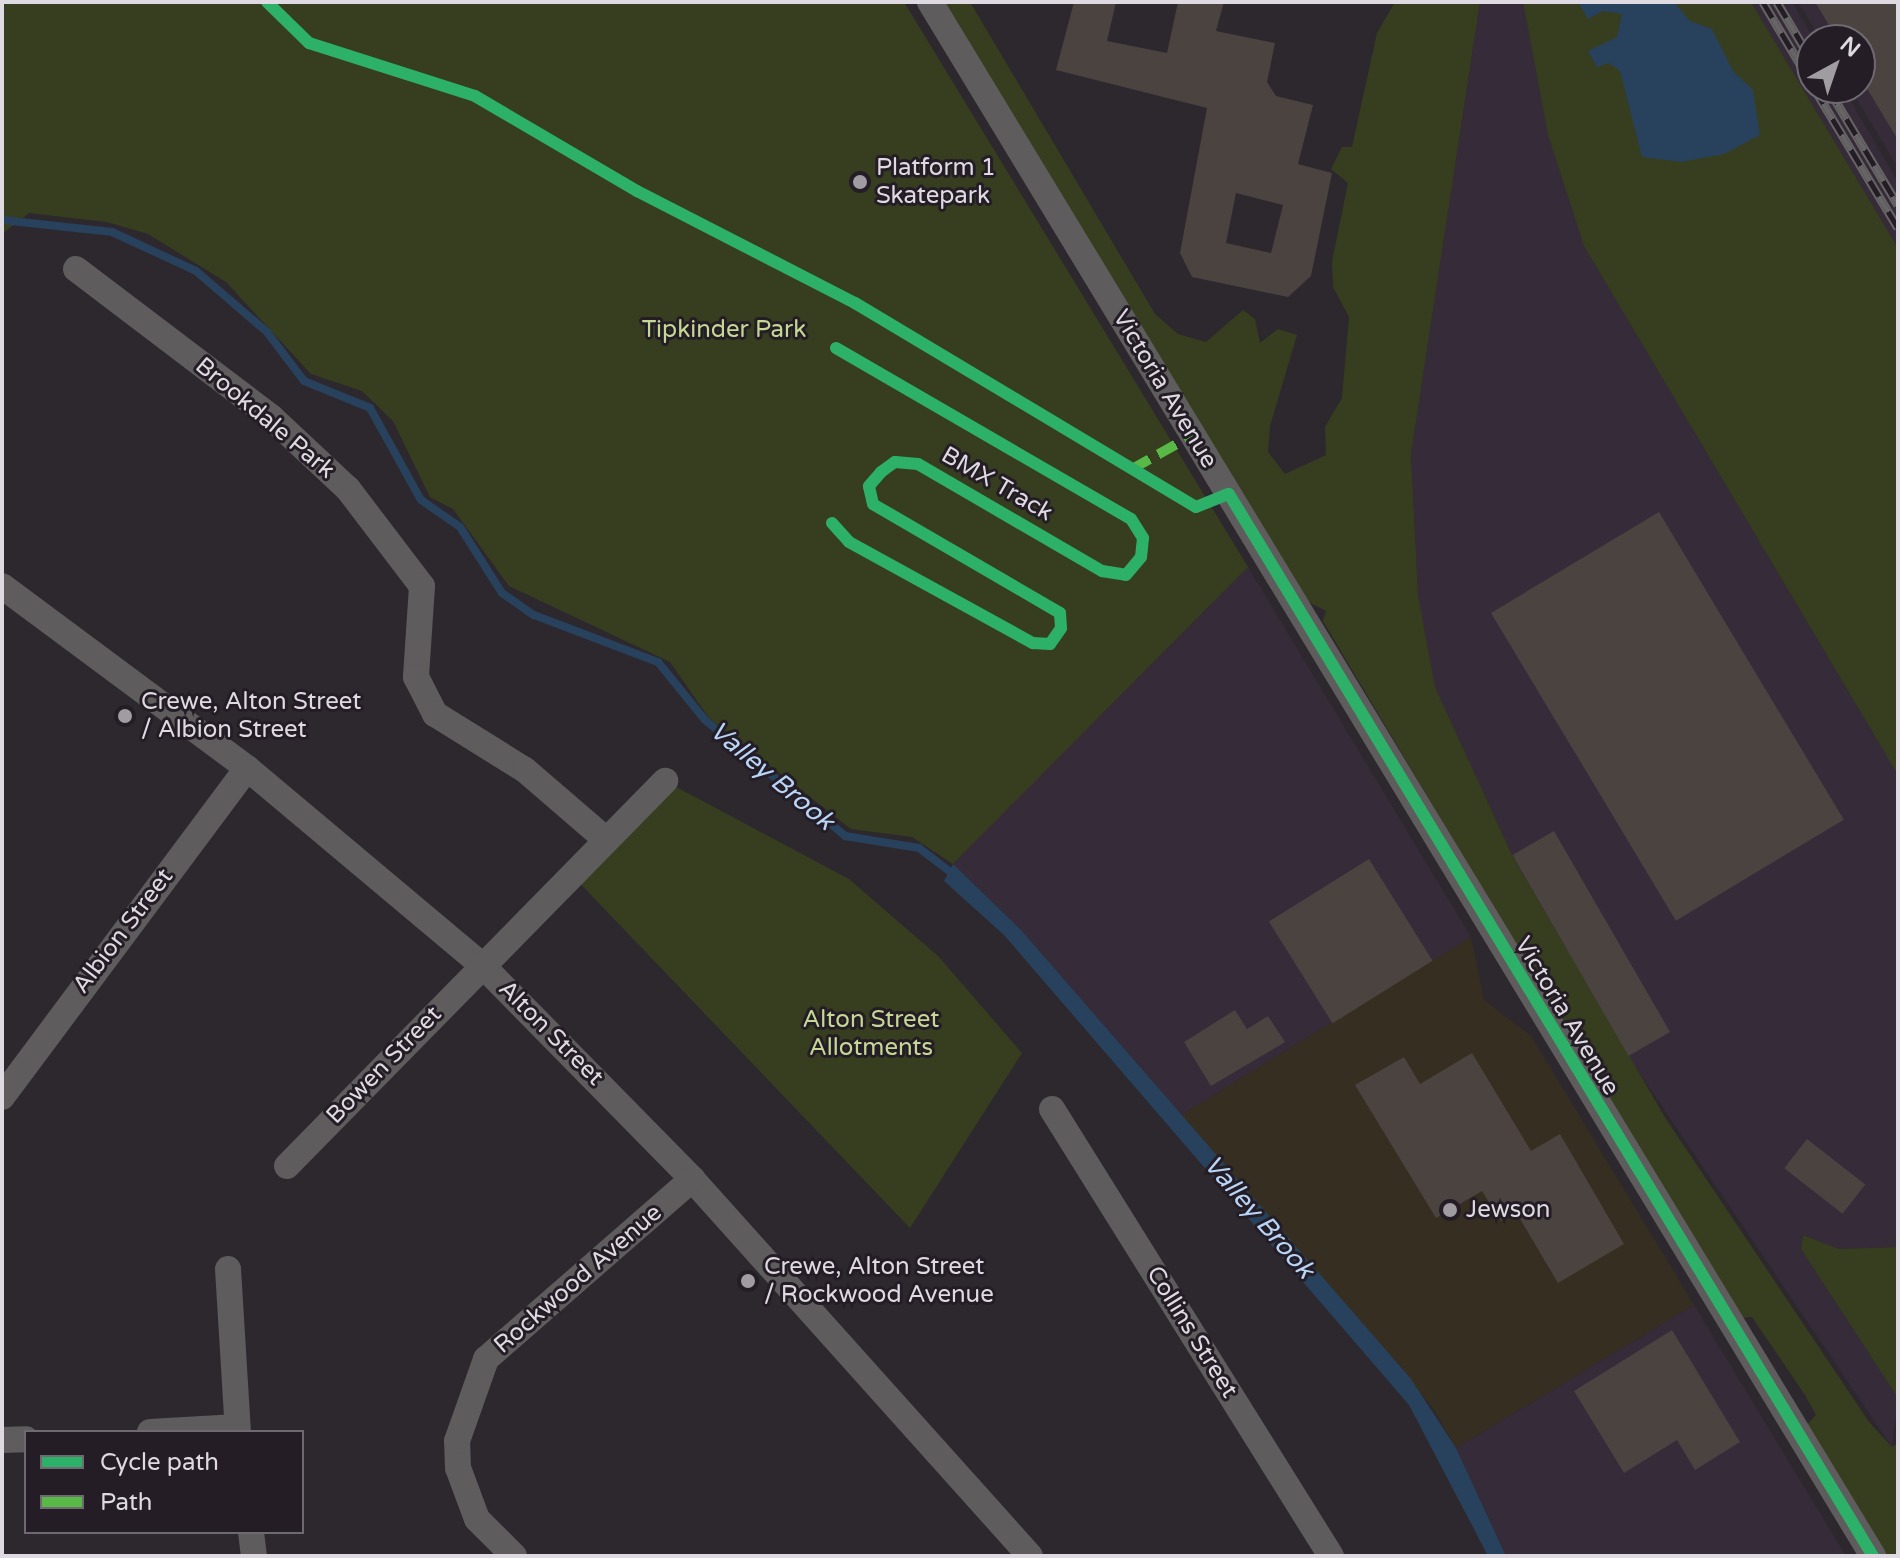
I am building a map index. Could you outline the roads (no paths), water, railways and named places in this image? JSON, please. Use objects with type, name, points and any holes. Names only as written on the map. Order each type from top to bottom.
[{"type":"street","name":"Victoria Avenue","points":[[930,2],[1873,1556]]},
{"type":"street","name":"Brookdale Park","points":[[76,269],[271,417],[348,489],[422,586],[416,677],[435,714],[525,770],[604,838]]},
{"type":"street","name":"Alton Street","points":[[4,593],[247,768],[482,965],[692,1179],[1030,1556]]},
{"type":"street","name":"Albion Street","points":[[2,1097],[247,768]]},
{"type":"street","points":[[482,965],[604,838],[665,781]]},
{"type":"street","name":"Bowen Street","points":[[287,1166],[482,965]]},
{"type":"street","name":"Collins Street","points":[[1052,1109],[1331,1556]]},
{"type":"street","name":"Rockwood Avenue","points":[[514,1556],[477,1519],[458,1468],[457,1441],[486,1359],[692,1179]]},
{"type":"street","points":[[228,1269],[238,1430]]},
{"type":"street","points":[[2,1440],[24,1439]]},
{"type":"street","points":[[251,1534],[254,1556]]},
{"type":"water","points":[[1578,2],[1674,2],[1690,21],[1712,29],[1733,71],[1753,90],[1760,135],[1724,154],[1681,162],[1642,157],[1620,71],[1609,63],[1597,67],[1588,51],[1617,37],[1622,14],[1603,11],[1588,19]]},
{"type":"water","points":[[953,864],[1022,931],[1411,1379],[1456,1448],[1506,1556],[1488,1556],[1409,1405],[1004,935],[944,881]]},
{"type":"waterway","name":"Valley Brook","points":[[2,220],[112,232],[196,271],[267,332],[304,381],[370,408],[421,500],[460,527],[502,593],[534,615],[658,662],[705,720],[845,836],[919,848],[957,877]]},
{"type":"railway","points":[[1763,2],[1796,57]]},
{"type":"railway","points":[[1777,2],[1796,34]]},
{"type":"railway","points":[[1824,104],[1898,228]]},
{"type":"railway","points":[[1838,104],[1898,205]]},
{"type":"place","name":"Platform 1 Skatepark","points":[[860,182]]},
{"type":"place","name":"Crewe, Alton Street / Albion Street","points":[[125,716]]},
{"type":"place","name":"Jewson","points":[[1450,1210]]},
{"type":"place","name":"Crewe, Alton Street / Rockwood Avenue","points":[[748,1281]]},
{"type":"park label","name":"Tipkinder Park","points":[[724,330]]},
{"type":"park label","name":"Alton Street Allotments","points":[[871,1034]]}]
